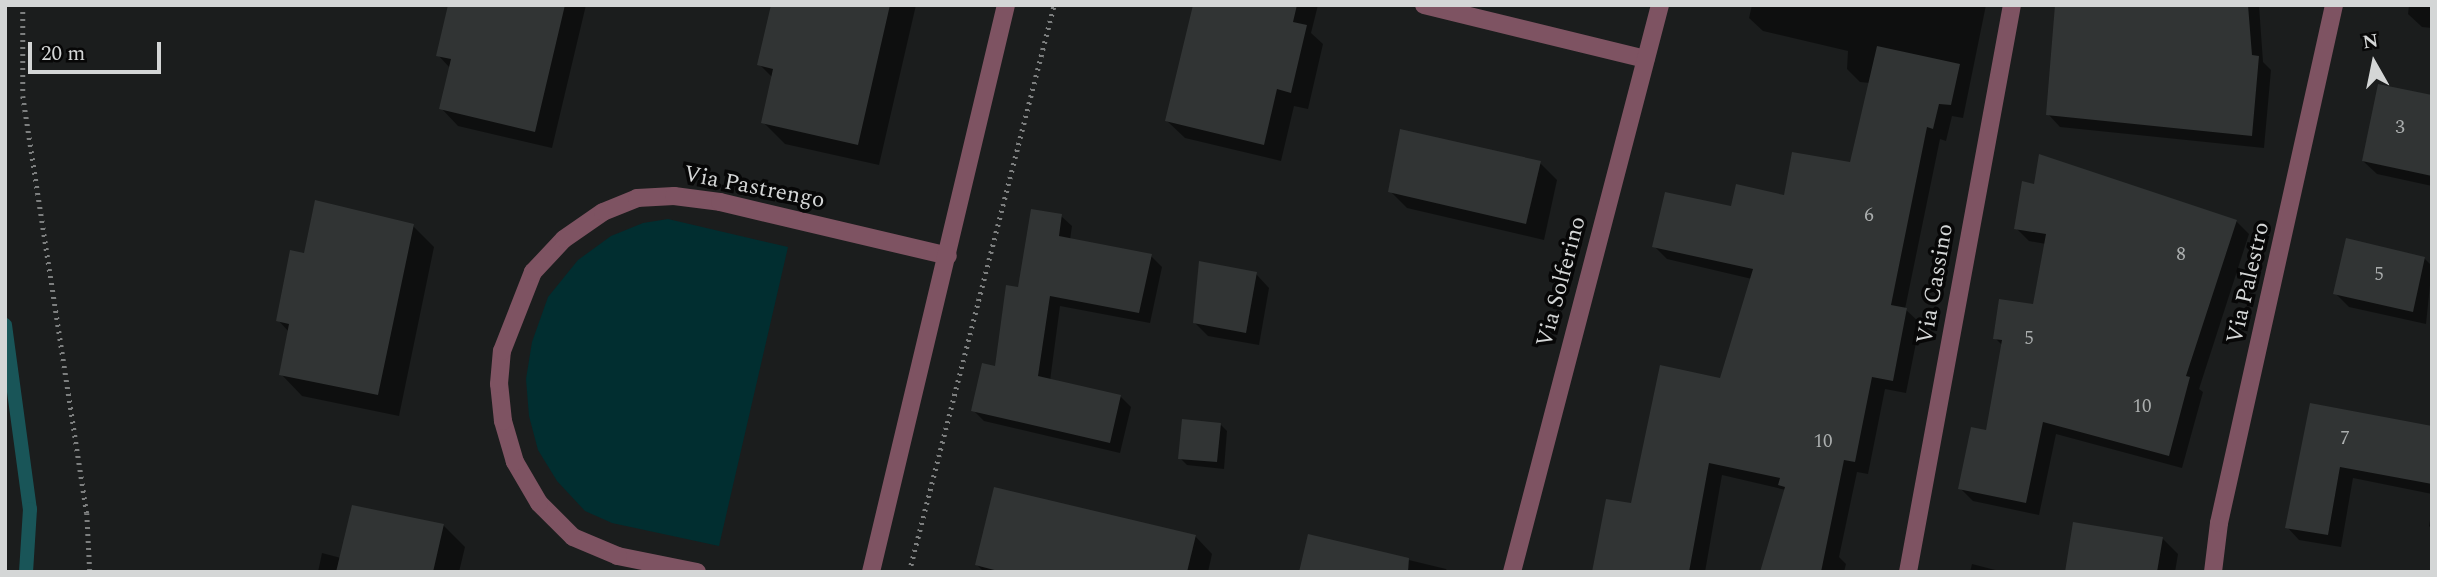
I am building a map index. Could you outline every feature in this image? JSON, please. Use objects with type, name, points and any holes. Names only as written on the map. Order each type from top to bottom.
[{"type":"street","points":[[871,572],[1006,5]]},
{"type":"street","points":[[1424,5],[1645,59]]},
{"type":"street","name":"Via Solferino","points":[[1512,572],[1660,5]]},
{"type":"street","name":"Via Cassino","points":[[1908,572],[2012,5]]},
{"type":"street","name":"Via Palestro","points":[[2213,572],[2219,523],[2328,47],[2334,5]]},
{"type":"street","name":"Via Pastrengo","points":[[697,572],[618,556],[573,537],[539,503],[515,462],[503,421],[499,384],[502,351],[533,272],[564,239],[603,212],[637,198],[674,196],[720,202],[948,256]]},
{"type":"path","points":[[23,5],[23,96],[87,513],[90,572]]},
{"type":"path","points":[[909,572],[997,244],[1040,52],[1054,5]]},
{"type":"shaded area","points":[[668,219],[788,247],[719,546],[612,523],[585,511],[557,481],[538,450],[529,416],[526,379],[532,342],[548,297],[578,260],[611,236],[643,223]]},
{"type":"building","points":[[448,5],[565,5],[535,132],[439,109],[451,59],[436,56]]},
{"type":"building","points":[[771,5],[890,5],[858,145],[761,123],[773,69],[757,65]]},
{"type":"building","points":[[1193,5],[1297,5],[1293,22],[1307,25],[1291,93],[1277,89],[1264,145],[1165,121]]},
{"type":"building","points":[[2055,5],[2248,5],[2252,55],[2259,56],[2252,136],[2046,115]]},
{"type":"building","points":[[1877,46],[1960,64],[1951,105],[1939,104],[1933,129],[1927,127],[1891,305],[1907,308],[1893,381],[1872,377],[1855,462],[1844,460],[1821,572],[1760,572],[1785,487],[1778,485],[1780,478],[1709,463],[1689,572],[1592,572],[1606,499],[1631,503],[1660,365],[1720,378],[1753,269],[1652,247],[1665,192],[1731,206],[1736,184],[1784,195],[1792,152],[1850,162]]},
{"type":"building","points":[[2378,84],[2432,95],[2432,176],[2362,161]]},
{"type":"building","points":[[1400,129],[1541,161],[1526,224],[1388,192]]},
{"type":"building","points":[[2039,154],[2237,220],[2186,376],[2190,377],[2169,456],[2043,422],[2026,503],[1958,489],[1971,427],[1986,430],[2002,340],[1993,339],[1999,299],[2033,304],[2046,234],[2014,229],[2022,181],[2034,184]]},
{"type":"building","points":[[315,200],[414,224],[378,395],[279,375],[289,324],[276,321],[290,250],[304,253]]},
{"type":"building","points":[[1031,209],[1062,214],[1059,236],[1152,254],[1139,313],[1050,296],[1038,376],[1121,395],[1110,443],[971,411],[982,363],[995,366],[1006,285],[1018,287]]},
{"type":"building","points":[[2346,238],[2425,257],[2413,312],[2333,294]]},
{"type":"building","points":[[1199,261],[1257,272],[1246,333],[1193,323]]},
{"type":"building","points":[[2310,403],[2432,426],[2432,484],[2340,467],[2328,535],[2285,528]]},
{"type":"building","points":[[1182,419],[1221,423],[1217,462],[1178,459]]},
{"type":"building","points":[[994,487],[1196,535],[1187,572],[1002,572],[975,565]]},
{"type":"building","points":[[352,505],[444,524],[433,572],[336,572]]},
{"type":"building","points":[[2073,522],[2163,537],[2157,572],[2065,572]]},
{"type":"building","points":[[1308,534],[1409,558],[1408,572],[1299,572]]},
{"type":"waterway","points":[[5,325],[30,509],[26,572]]}]
